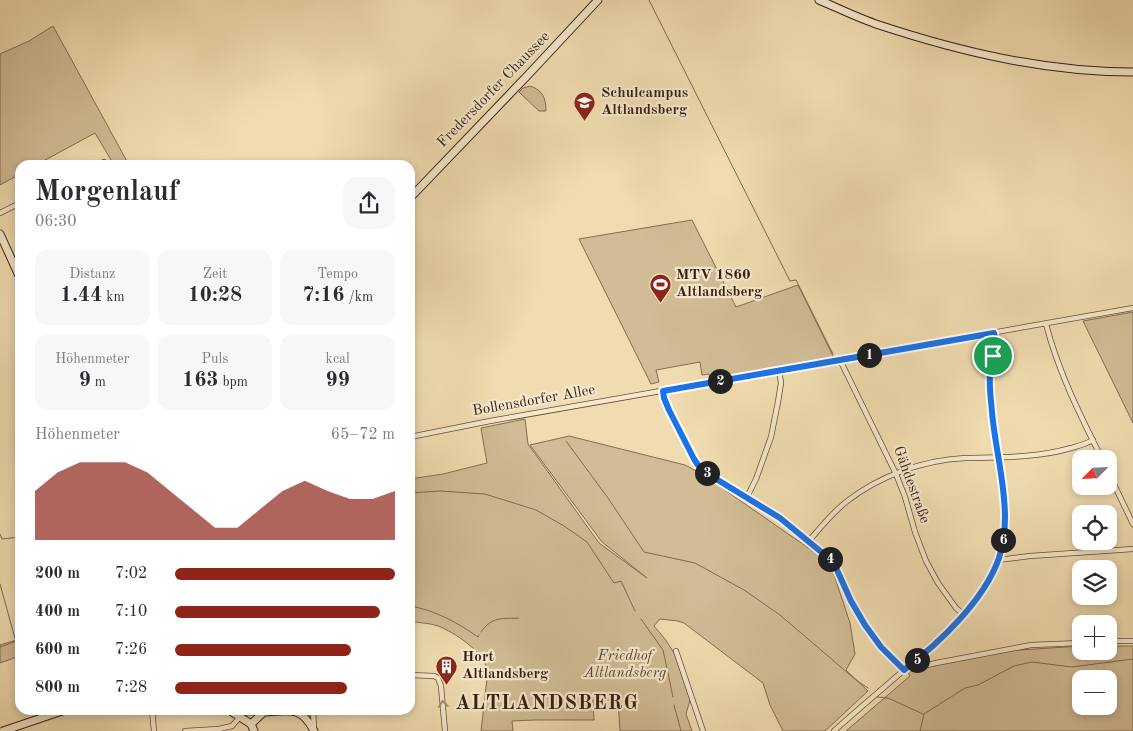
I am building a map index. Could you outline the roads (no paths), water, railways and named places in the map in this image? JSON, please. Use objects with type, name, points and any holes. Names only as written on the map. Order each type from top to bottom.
[{"type":"main road","name":"Fredersdorfer Chaussee","points":[[415,193],[598,0]]},
{"type":"main road","points":[[818,0],[877,24],[942,45],[980,54],[1044,66],[1133,72]]},
{"type":"main road","points":[[0,234],[15,267]]},
{"type":"main road","points":[[3,731],[47,715]]},
{"type":"main road","points":[[236,715],[252,727],[262,715]]},
{"type":"main road","points":[[302,715],[314,730]]},
{"type":"street","points":[[0,213],[15,206]]},
{"type":"street","name":"Bollensdorfer Allee","points":[[415,436],[490,421],[1133,308]]},
{"type":"street","points":[[1046,324],[1056,358],[1098,450]]},
{"type":"street","points":[[834,731],[931,648],[952,627],[982,590],[998,560],[1004,537],[1005,517],[991,399],[990,377],[996,340],[994,333]]},
{"type":"street","name":"Gähdestraße","points":[[840,360],[896,474],[926,561],[948,597],[963,614]]},
{"type":"street","points":[[747,497],[756,479],[771,437],[781,383],[779,370]]},
{"type":"street","points":[[663,391],[669,410],[698,465],[708,474],[780,518],[834,564],[851,601],[865,625],[881,647],[904,670]]},
{"type":"street","points":[[809,541],[845,503],[868,487],[916,466],[964,458],[998,458],[1050,453],[1093,440]]},
{"type":"street","points":[[1118,493],[1133,524]]},
{"type":"street","points":[[998,560],[1133,549]]},
{"type":"street","points":[[1117,642],[1133,641]]},
{"type":"street","points":[[904,670],[936,662],[1031,645],[1072,643]]},
{"type":"street","points":[[676,651],[702,731]]},
{"type":"street","points":[[415,674],[438,678],[441,686],[445,731]]},
{"type":"street","points":[[152,715],[154,731]]},
{"type":"street","points":[[313,715],[314,730]]},
{"type":"street","points":[[185,731],[220,729],[232,726],[240,717]]},
{"type":"waterway","points":[[649,0],[790,281],[796,280],[833,354]]},
{"type":"waterway","points":[[566,441],[608,498],[644,552],[695,563],[744,590],[780,615],[856,680],[868,688]]},
{"type":"waterway","points":[[415,493],[440,491],[485,494],[536,510],[587,542],[614,583],[621,581],[635,611]]},
{"type":"waterway","points":[[0,534],[2,539],[15,538]]},
{"type":"waterway","points":[[0,584],[15,638]]},
{"type":"waterway","points":[[415,607],[437,614],[478,637],[479,635]]},
{"type":"waterway","points":[[481,632],[493,621],[519,618]]},
{"type":"waterway","points":[[641,619],[663,650],[673,697]]},
{"type":"waterway","points":[[0,647],[15,642]]},
{"type":"waterway","points":[[920,731],[924,714],[965,688],[978,685],[1014,666],[1032,662],[1072,667],[1133,659]]},
{"type":"waterway","points":[[877,697],[888,698],[923,714]]},
{"type":"waterway","points":[[674,705],[681,731]]},
{"type":"place","name":"Schulcampus Altlandsberg","points":[[585,121]]},
{"type":"place","name":"MTV 1860 Altlandsberg","points":[[660,303]]},
{"type":"place","name":"Hort Altlandsberg","points":[[446,685]]},
{"type":"district","name":"ALTLANDSBERG","points":[[547,704]]},
{"type":"park label","name":"Friedhof Altlandsberg","points":[[625,664]]}]
